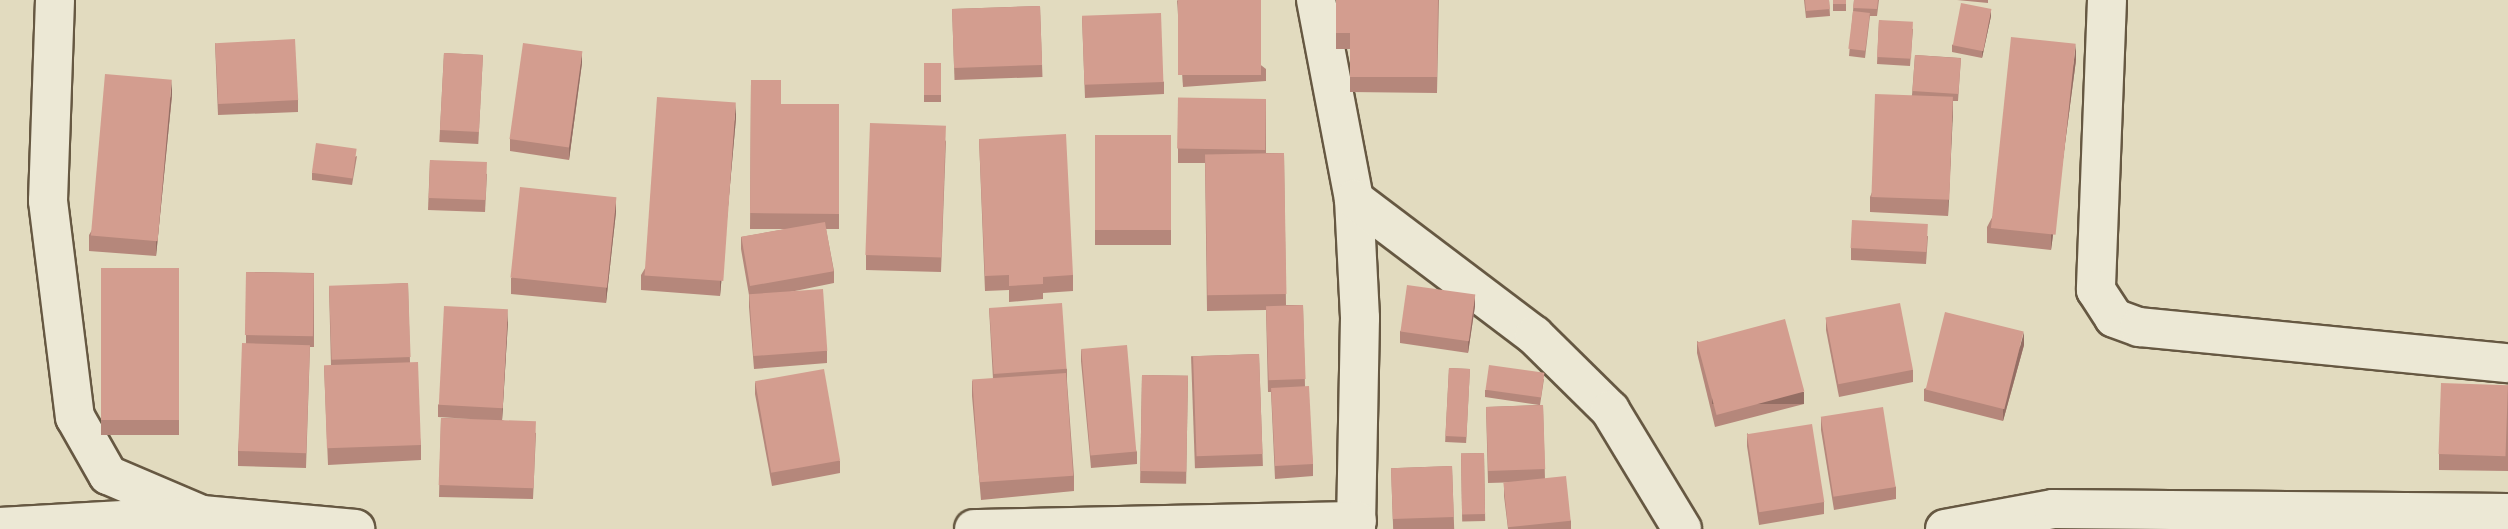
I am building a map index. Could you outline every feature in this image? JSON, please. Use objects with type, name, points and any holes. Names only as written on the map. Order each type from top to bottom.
[{"type":"street","points":[[55,0],[48,201],[75,417],[108,475],[202,515]]},
{"type":"street","points":[[974,529],[1357,525],[1360,318],[1354,199],[1315,0]]},
{"type":"street","points":[[2107,0],[2096,290],[2114,318],[2139,327],[2508,363]]},
{"type":"street","points":[[1354,199],[1534,335],[1610,410],[1682,529]]},
{"type":"street","points":[[1945,529],[2053,509],[2508,513]]},
{"type":"street","points":[[0,527],[202,515],[355,529]]},
{"type":"building","points":[[1178,0],[1261,0],[1261,75],[1178,75]]},
{"type":"building","points":[[1336,0],[1438,0],[1437,77],[1350,77],[1350,33],[1336,33]]},
{"type":"building","points":[[1805,0],[1829,0],[1830,9],[1806,11]]},
{"type":"building","points":[[1833,0],[1846,0],[1846,4],[1833,4]]},
{"type":"building","points":[[1854,0],[1878,0],[1877,9],[1853,8]]},
{"type":"building","points":[[1961,3],[1991,9],[1983,51],[1953,45]]},
{"type":"building","points":[[1040,6],[1042,65],[954,68],[952,9]]},
{"type":"building","points":[[1853,11],[1870,13],[1865,51],[1848,49]]},
{"type":"building","points":[[1161,13],[1163,82],[1084,85],[1082,16]]},
{"type":"building","points":[[1879,20],[1913,22],[1911,59],[1877,57]]},
{"type":"building","points":[[2011,37],[2076,44],[2056,235],[1991,228]]},
{"type":"building","points":[[295,39],[298,100],[218,104],[215,43]]},
{"type":"building","points":[[523,43],[582,51],[569,147],[510,139]]},
{"type":"building","points":[[444,53],[483,55],[479,132],[440,130]]},
{"type":"building","points":[[1915,55],[1961,58],[1958,94],[1912,91]]},
{"type":"building","points":[[924,63],[941,63],[941,95],[924,95]]},
{"type":"building","points":[[105,74],[172,80],[158,241],[91,235]]},
{"type":"building","points":[[751,80],[781,80],[781,104],[839,104],[839,214],[750,213]]},
{"type":"building","points":[[1875,94],[1953,97],[1949,200],[1871,197]]},
{"type":"building","points":[[657,97],[736,103],[723,281],[645,276]]},
{"type":"building","points":[[1178,97],[1266,99],[1265,150],[1177,148]]},
{"type":"building","points":[[870,123],[946,126],[941,258],[865,255]]},
{"type":"building","points":[[1066,134],[1073,275],[1043,277],[1043,284],[1009,286],[1009,275],[985,276],[979,139]]},
{"type":"building","points":[[1095,135],[1171,135],[1171,230],[1095,230]]},
{"type":"building","points":[[316,143],[357,149],[352,178],[312,173]]},
{"type":"building","points":[[1284,153],[1286,294],[1207,295],[1205,154]]},
{"type":"building","points":[[430,160],[487,162],[486,200],[429,198]]},
{"type":"building","points":[[520,187],[616,197],[607,288],[510,278]]},
{"type":"building","points":[[1852,220],[1928,224],[1926,252],[1851,248]]},
{"type":"building","points":[[825,222],[834,271],[750,286],[741,237]]},
{"type":"building","points":[[101,268],[179,268],[179,420],[101,420]]},
{"type":"building","points":[[246,272],[314,273],[313,336],[245,335]]},
{"type":"building","points":[[408,283],[411,357],[332,360],[329,286]]},
{"type":"building","points":[[1407,285],[1475,295],[1469,341],[1400,332]]},
{"type":"building","points":[[823,289],[827,351],[754,356],[749,294]]},
{"type":"building","points":[[1062,303],[1067,369],[994,374],[989,308]]},
{"type":"building","points":[[1900,303],[1913,370],[1838,384],[1825,318]]},
{"type":"building","points":[[1303,305],[1306,379],[1269,380],[1266,306]]},
{"type":"building","points":[[444,306],[508,309],[503,408],[439,405]]},
{"type":"building","points":[[1945,312],[2024,332],[2004,409],[1926,390]]},
{"type":"building","points":[[1785,319],[1804,391],[1717,415],[1697,343]]},
{"type":"building","points":[[242,343],[310,345],[306,453],[238,451]]},
{"type":"building","points":[[1127,345],[1136,452],[1091,456],[1081,349]]},
{"type":"building","points":[[1259,354],[1262,454],[1197,456],[1193,356]]},
{"type":"building","points":[[418,362],[421,445],[327,448],[324,365]]},
{"type":"building","points":[[1489,365],[1544,373],[1541,398],[1486,390]]},
{"type":"building","points":[[1449,368],[1470,369],[1466,437],[1445,436]]},
{"type":"building","points":[[824,369],[840,461],[771,473],[755,381]]},
{"type":"building","points":[[1066,373],[1073,476],[979,482],[972,380]]},
{"type":"building","points":[[1142,375],[1188,376],[1186,472],[1140,471]]},
{"type":"building","points":[[2441,383],[2508,385],[2505,456],[2439,454]]},
{"type":"building","points":[[1309,386],[1313,464],[1275,466],[1271,388]]},
{"type":"building","points":[[1543,405],[1545,469],[1488,471],[1486,407]]},
{"type":"building","points":[[1883,407],[1896,487],[1833,497],[1821,417]]},
{"type":"building","points":[[441,418],[536,421],[534,488],[439,485]]},
{"type":"building","points":[[1812,424],[1824,502],[1759,512],[1747,434]]},
{"type":"building","points":[[1461,453],[1484,453],[1485,514],[1462,514]]},
{"type":"building","points":[[1452,466],[1454,517],[1393,519],[1391,468]]},
{"type":"building","points":[[1566,476],[1571,521],[1508,527],[1503,483]]}]
